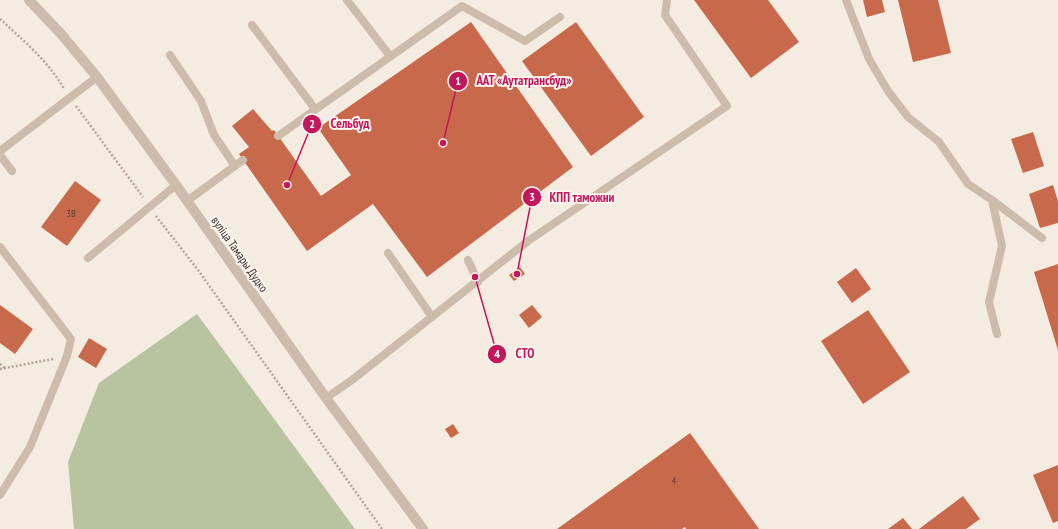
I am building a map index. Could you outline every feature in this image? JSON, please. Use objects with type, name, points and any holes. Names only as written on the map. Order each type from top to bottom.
[{"type":"street","name":"вуліца Тамары Дудко","points":[[29,0],[62,35],[97,77],[187,200],[326,398],[423,529]]},
{"type":"lane","points":[[347,0],[390,56]]},
{"type":"lane","points":[[326,398],[478,282],[528,241],[727,106],[665,15],[667,0]]},
{"type":"lane","points":[[846,0],[869,59],[888,91],[908,117],[939,142],[968,184],[992,200],[1042,238]]},
{"type":"lane","points":[[278,136],[390,56],[460,3],[525,41],[560,17]]},
{"type":"lane","points":[[252,25],[315,109]]},
{"type":"lane","points":[[170,55],[202,101],[214,135],[235,166]]},
{"type":"lane","points":[[0,151],[97,77]]},
{"type":"lane","points":[[0,155],[12,171]]},
{"type":"lane","points":[[187,200],[244,160]]},
{"type":"lane","points":[[88,258],[176,185]]},
{"type":"lane","points":[[992,200],[1002,246],[989,302],[997,334]]},
{"type":"lane","points":[[0,247],[71,339],[67,356],[30,447],[0,495]]},
{"type":"lane","points":[[388,253],[432,317]]},
{"type":"lane","points":[[468,260],[478,282]]},
{"type":"path","points":[[0,19],[23,40],[58,78],[69,98],[198,270],[382,529]]},
{"type":"path","points":[[0,369],[67,356]]},
{"type":"path","points":[[0,364],[5,368]]},
{"type":"green space","points":[[197,314],[355,529],[74,529],[68,462],[99,383]]},
{"type":"building","points":[[694,0],[768,0],[799,42],[751,78]]},
{"type":"building","points":[[863,0],[882,0],[885,12],[867,17]]},
{"type":"building","points":[[898,0],[938,0],[951,53],[913,62]]},
{"type":"building","points":[[471,22],[573,167],[427,277],[373,204],[307,251],[239,154],[249,147],[232,126],[253,109],[272,131],[274,130],[321,196],[351,175],[318,128]]},
{"type":"building","points":[[576,22],[644,117],[591,156],[522,61]]},
{"type":"building","points":[[1033,132],[1044,166],[1023,173],[1011,139]]},
{"type":"building","points":[[75,181],[101,200],[67,246],[41,227]]},
{"type":"building","points":[[1053,185],[1058,201],[1058,223],[1040,228],[1029,194]]},
{"type":"building","points":[[1058,264],[1058,350],[1034,272]]},
{"type":"building","points":[[520,267],[525,274],[514,281],[509,275]]},
{"type":"building","points":[[856,268],[871,289],[852,303],[837,282]]},
{"type":"building","points":[[0,305],[33,329],[15,354],[0,343]]},
{"type":"building","points":[[532,305],[542,317],[529,328],[519,315]]},
{"type":"building","points":[[868,310],[910,372],[863,404],[821,341]]},
{"type":"building","points":[[89,338],[107,349],[96,368],[78,357]]},
{"type":"building","points":[[453,424],[459,433],[451,438],[445,429]]},
{"type":"building","points":[[690,433],[759,529],[686,529],[685,527],[682,529],[557,529]]},
{"type":"building","points":[[1058,465],[1058,521],[1053,523],[1033,475]]},
{"type":"building","points":[[963,496],[980,519],[966,529],[919,529]]},
{"type":"building","points":[[903,518],[912,529],[888,529]]},
{"type":"place","name":"ААТ «Аутатрансбуд»","points":[[443,143]]},
{"type":"place","name":"Сельбуд","points":[[287,185]]},
{"type":"place","name":"КПП таможни","points":[[517,274]]},
{"type":"place","name":"СТО","points":[[475,277]]}]
